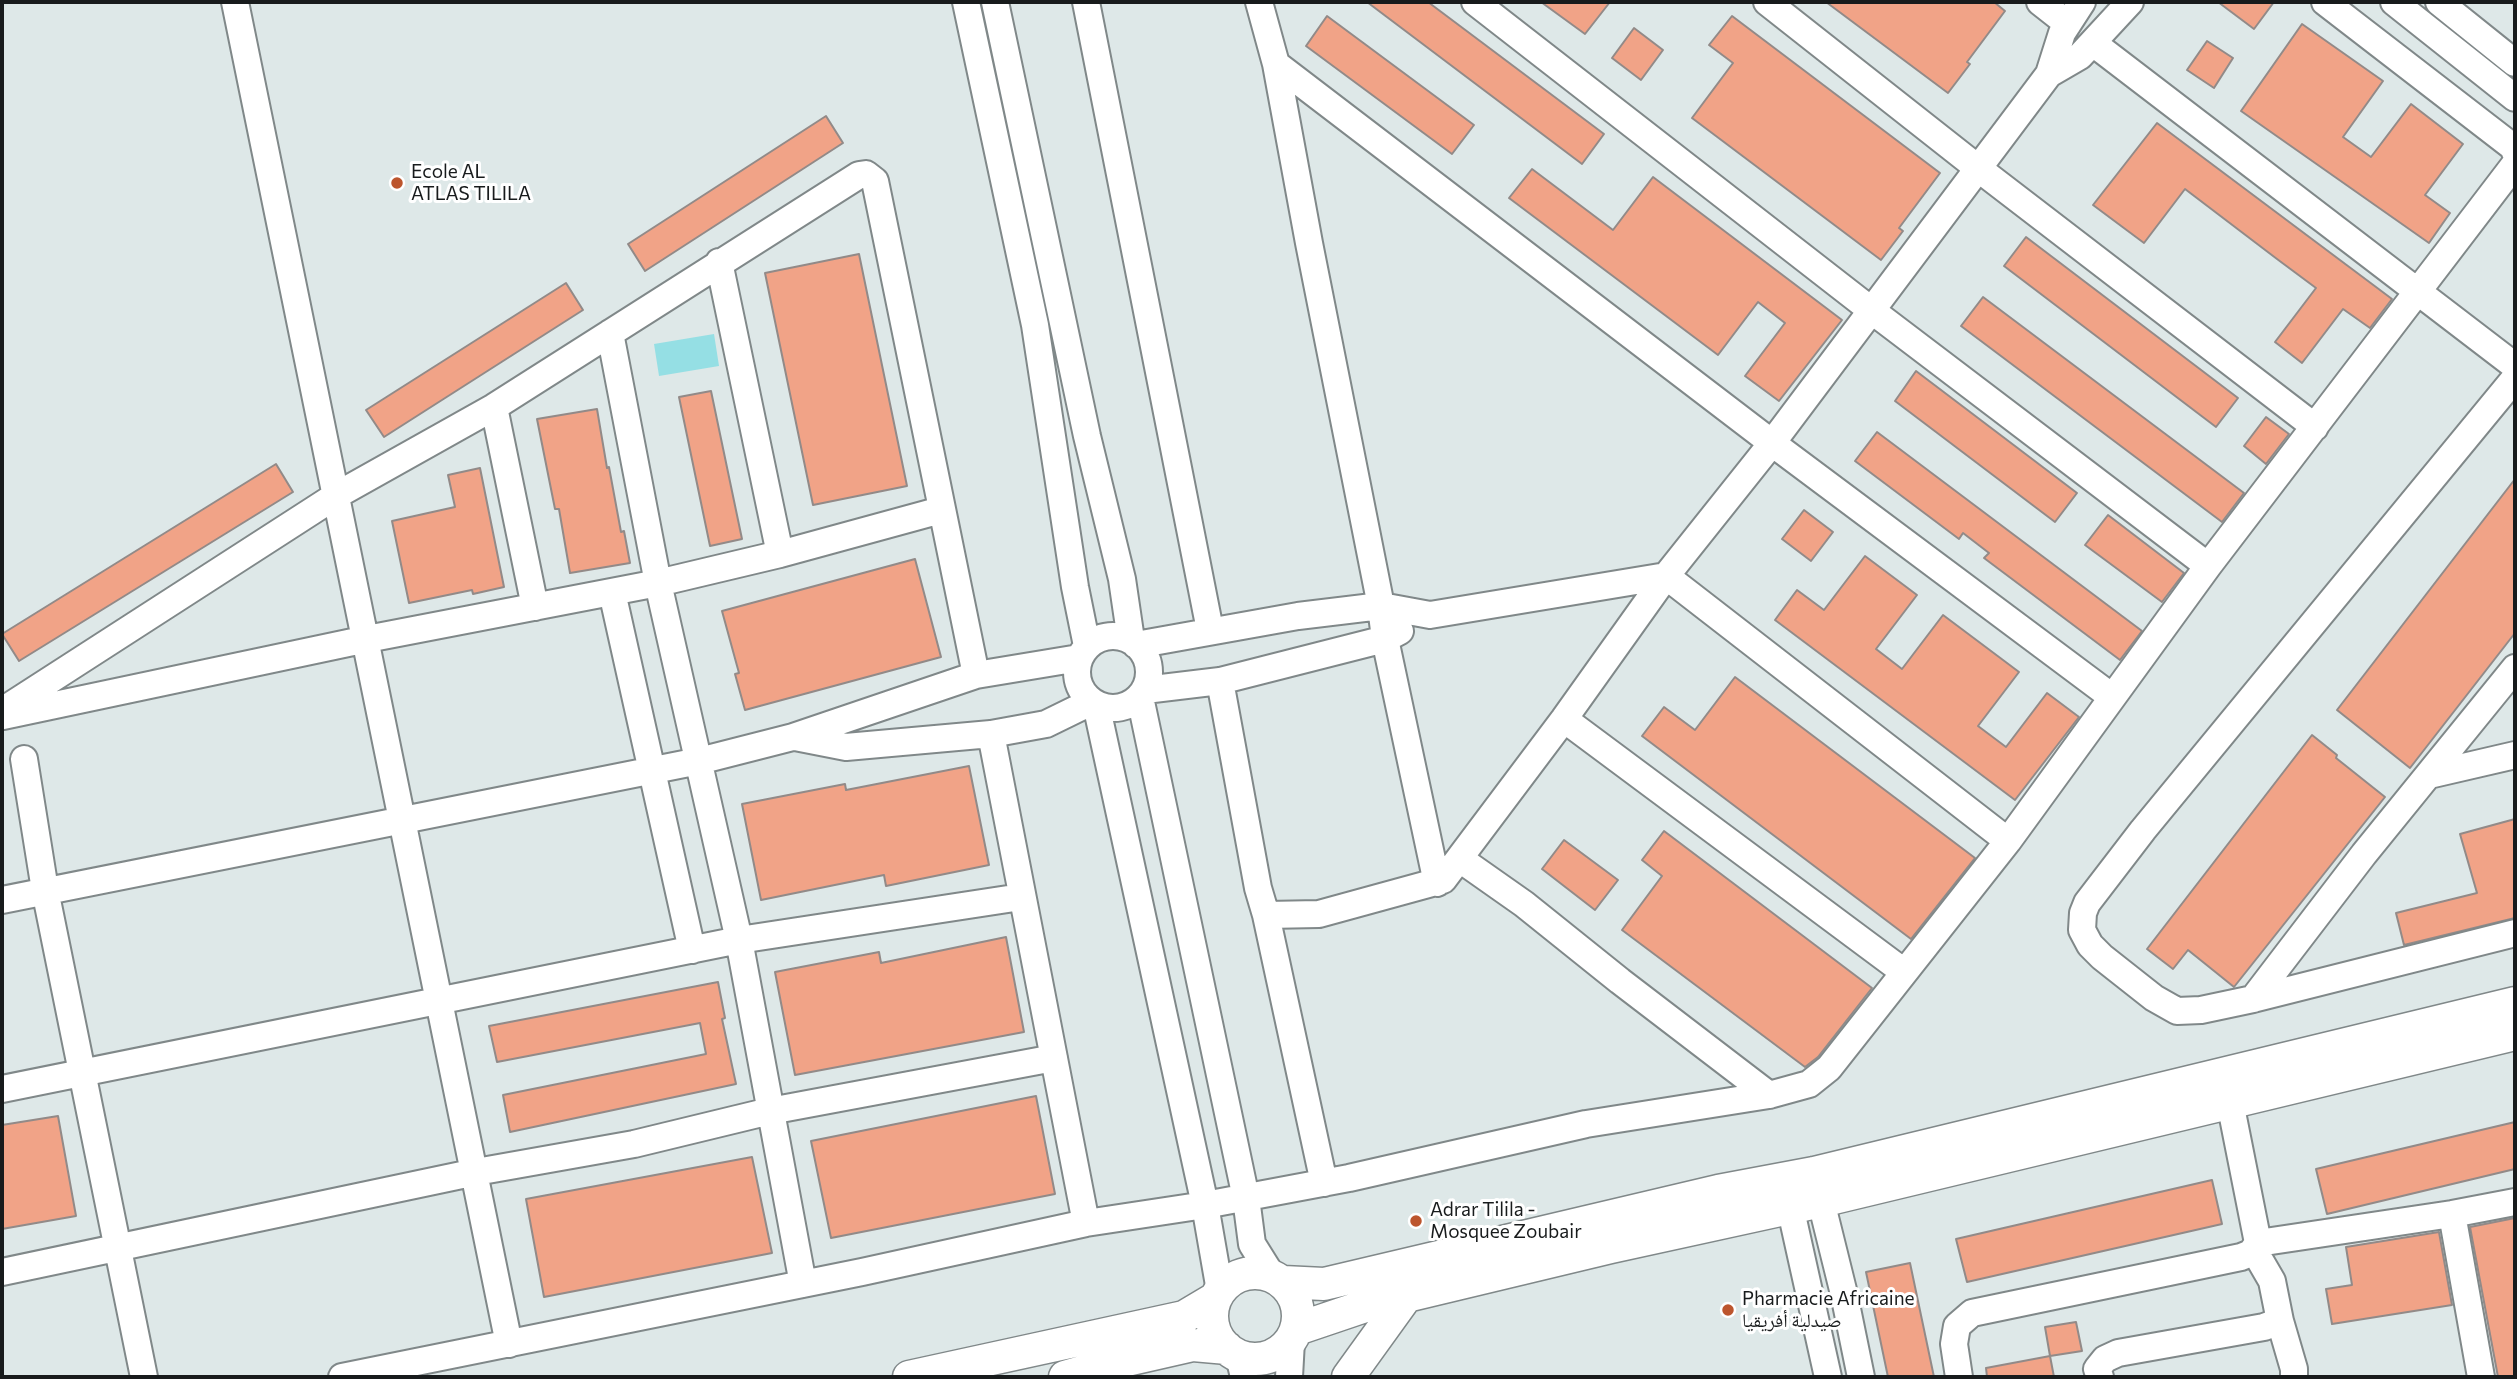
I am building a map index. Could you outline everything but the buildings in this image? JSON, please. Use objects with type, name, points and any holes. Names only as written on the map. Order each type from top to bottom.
[{"type":"main road","points":[[1294,1335],[1365,1306],[1611,1247],[1802,1190],[2226,1088],[2515,1003]]},
{"type":"main road","points":[[2226,1088],[2515,1034]]},
{"type":"main road","points":[[909,1377],[1184,1317],[1218,1294],[1231,1280],[1244,1274],[1258,1273],[1277,1279],[1324,1284],[1718,1191],[1802,1190]]},
{"type":"main road","points":[[1065,1377],[1126,1370],[1193,1345],[1236,1361],[1267,1358],[1280,1352],[1294,1335],[1299,1316],[1297,1304],[1277,1279]]},
{"type":"main road","points":[[1218,1294],[1212,1311],[1213,1325],[1218,1338],[1236,1361]]},
{"type":"main road","points":[[1348,1377],[1405,1298]]},
{"type":"street","points":[[235,2],[509,1343]]},
{"type":"street","points":[[966,2],[1035,325],[1083,652],[1076,672],[1078,685],[1093,703],[1103,708],[1119,708],[1127,706],[1142,693],[1220,681],[1385,639],[1430,615],[1666,576],[2008,841]]},
{"type":"street","points":[[995,2],[1087,436],[1122,579],[1133,642]]},
{"type":"street","points":[[1086,2],[1210,630]]},
{"type":"street","points":[[1259,2],[1276,64],[1381,606],[1385,639],[1437,883]]},
{"type":"street","points":[[1475,2],[1871,310],[2208,566]]},
{"type":"street","points":[[1767,2],[2315,427]]},
{"type":"street","points":[[1266,915],[1319,914],[1443,880],[1564,719],[1666,576],[1772,443],[2049,74],[2062,33],[2075,13],[2040,2]]},
{"type":"street","points":[[2049,74],[2080,56],[2130,2]]},
{"type":"street","points":[[2325,2],[2513,147],[2515,152]]},
{"type":"street","points":[[2394,2],[2515,98]]},
{"type":"street","points":[[2439,2],[2515,63]]},
{"type":"street","points":[[2093,43],[2515,366]]},
{"type":"street","points":[[1276,64],[1772,443],[2112,696]]},
{"type":"street","points":[[342,1377],[803,1284],[1086,1223],[1246,1198],[1420,1163],[1586,1124],[1769,1095],[1809,1084],[1823,1073],[2008,841],[2208,566],[2515,164]]},
{"type":"street","points":[[2,714],[337,495],[494,407],[859,175],[871,176],[875,181],[976,675]]},
{"type":"street","points":[[719,262],[780,554]]},
{"type":"street","points":[[610,333],[658,583],[739,940],[803,1284]]},
{"type":"street","points":[[2511,395],[2143,830],[2096,890],[2083,913],[2082,930],[2090,945],[2168,1007],[2177,1011],[2201,1010],[2253,999],[2515,933]]},
{"type":"street","points":[[494,407],[535,607]]},
{"type":"street","points":[[2,714],[658,583],[780,554],[942,510]]},
{"type":"street","points":[[612,592],[692,950]]},
{"type":"street","points":[[1133,642],[1381,606],[1430,615]]},
{"type":"street","points":[[2,900],[699,761],[793,737],[976,675],[1083,652],[1097,639],[1119,636],[1133,642],[1143,652],[1149,671],[1142,693],[1246,1198],[1252,1244],[1277,1279]]},
{"type":"street","points":[[2253,999],[2364,854],[2515,668]]},
{"type":"street","points":[[1220,681],[1258,888],[1324,1183]]},
{"type":"street","points":[[793,737],[846,747],[991,734],[1046,724],[1093,703]]},
{"type":"street","points":[[1093,703],[1205,1205],[1218,1294]]},
{"type":"street","points":[[1564,719],[1904,972]]},
{"type":"street","points":[[991,734],[1086,1223]]},
{"type":"street","points":[[2429,775],[2515,755]]},
{"type":"street","points":[[24,759],[46,890],[144,1377]]},
{"type":"street","points":[[1460,859],[1524,904],[1769,1095]]},
{"type":"street","points":[[2,1089],[739,940],[1021,897]]},
{"type":"street","points":[[2,1272],[476,1172],[634,1144],[770,1111],[1054,1058]]},
{"type":"street","points":[[2226,1088],[2256,1247],[2272,1281],[2294,1377]]},
{"type":"street","points":[[1802,1190],[1828,1377]]},
{"type":"street","points":[[1802,1190],[1844,1294],[1861,1377]]},
{"type":"street","points":[[1959,1377],[1954,1344],[1957,1326],[1972,1313],[2241,1256],[2256,1247],[2515,1202]]},
{"type":"street","points":[[2452,1214],[2481,1377]]},
{"type":"street","points":[[2099,1377],[2097,1369],[2105,1359],[2118,1353],[2280,1321]]},
{"type":"street","points":[[1289,1377],[1294,1335]]},
{"type":"shaded area","points":[[714,334],[719,366],[659,376],[654,344]]},
{"type":"place","name":"Ecole AL ATLAS TILILA","points":[[397,183]]},
{"type":"place","name":"Adrar Tilila - Mosquee Zoubair","points":[[1416,1221]]},
{"type":"place","name":"Pharmacie Africaine صيدلية أفريقيا","points":[[1728,1310]]}]
